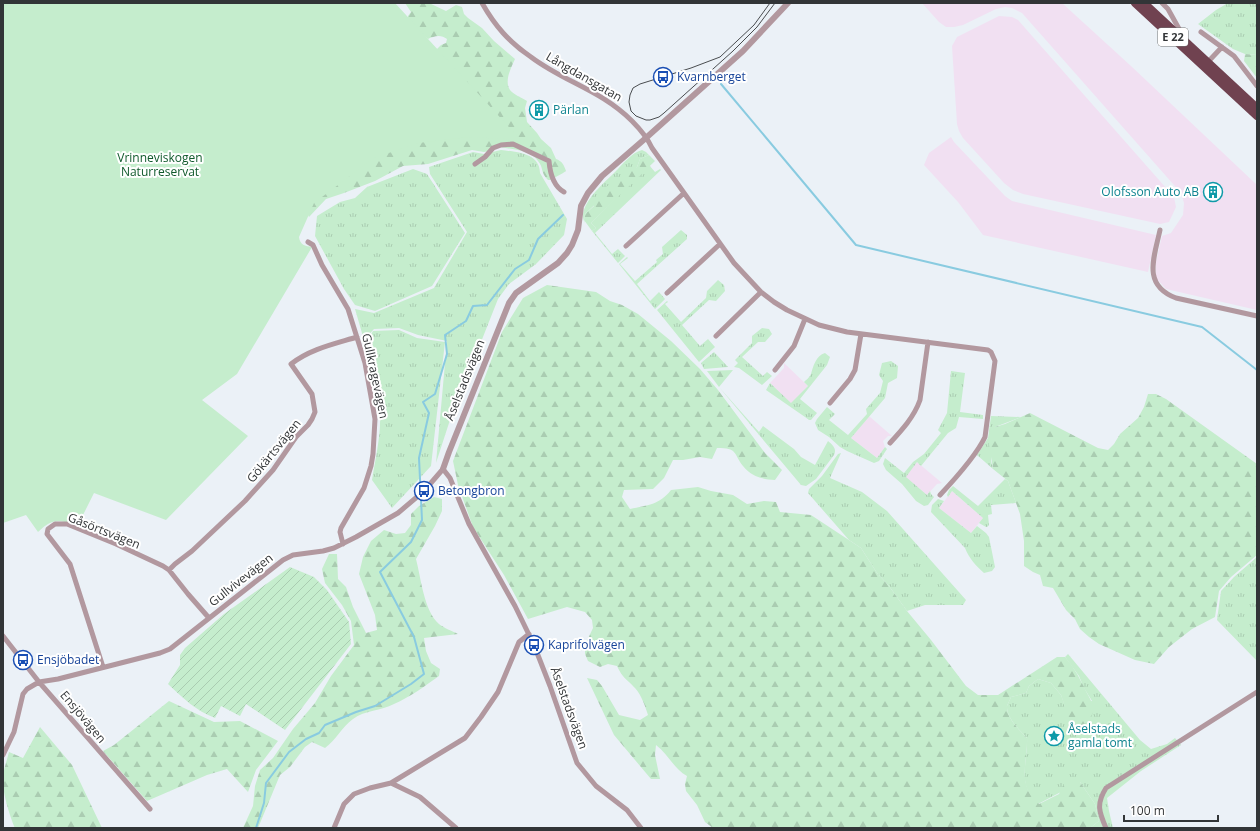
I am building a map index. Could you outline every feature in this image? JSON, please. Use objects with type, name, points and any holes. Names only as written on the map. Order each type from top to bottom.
[{"type":"highway","name":"E 22","points":[[1136,3],[1257,108]]},
{"type":"highway","name":"E 22","points":[[1144,3],[1185,40],[1206,64],[1257,116]]},
{"type":"street","name":"Långdansgatan","points":[[482,3],[497,27],[505,36],[531,58],[604,98],[626,114],[647,137],[652,148],[720,244],[744,275],[761,292],[774,302],[805,320],[834,330],[988,350],[993,354],[995,361],[985,437],[979,448],[953,481],[940,494]]},
{"type":"street","name":"Åselstadsvägen","points":[[641,828],[627,810],[596,786],[578,763],[540,658],[515,606],[469,524],[450,478],[443,469],[448,452],[509,303],[516,293],[558,263],[567,253],[578,230],[581,206],[588,193],[602,176],[742,52],[788,3]]},
{"type":"street","points":[[1162,3],[1176,22],[1185,40]]},
{"type":"street","points":[[1201,32],[1234,56],[1257,86]]},
{"type":"street","points":[[1206,64],[1222,47]]},
{"type":"street","points":[[475,164],[486,157],[493,148],[501,145],[514,144],[549,161],[551,174],[558,189],[564,192]]},
{"type":"street","points":[[626,246],[684,193]]},
{"type":"street","points":[[1160,230],[1153,271],[1155,282],[1161,290],[1169,296],[1176,298],[1257,316]]},
{"type":"street","name":"Gullkragevägen","points":[[308,242],[313,245],[322,265],[348,309],[368,381],[375,419],[371,466],[364,488],[341,528],[340,532],[343,544]]},
{"type":"street","points":[[667,293],[720,244]]},
{"type":"street","points":[[716,336],[761,292]]},
{"type":"street","points":[[775,370],[794,346],[805,320]]},
{"type":"street","points":[[830,403],[850,379],[855,370],[861,334]]},
{"type":"street","name":"Gökärtsvägen","points":[[169,570],[192,551],[245,501],[273,470],[296,437],[312,419],[315,412],[312,394],[291,364],[307,353],[328,345],[357,337]]},
{"type":"street","points":[[890,443],[918,408],[928,342]]},
{"type":"street","name":"Gullvivevägen","points":[[39,682],[58,679],[170,649],[293,555],[323,551],[343,544],[398,513],[424,491],[443,469]]},
{"type":"street","name":"Gåsörtsvägen","points":[[103,667],[70,564],[47,534],[48,529],[55,524],[67,524],[116,544],[169,570],[209,618]]},
{"type":"street","points":[[334,828],[344,804],[354,794],[391,783],[465,738],[498,692],[519,642],[528,634]]},
{"type":"street","name":"Ensjövägen","points":[[3,636],[39,682],[150,809]]},
{"type":"street","points":[[3,754],[14,732],[24,694],[27,689],[39,682]]},
{"type":"street","points":[[1106,828],[1099,807],[1099,801],[1106,788],[1257,692]]},
{"type":"street","points":[[391,783],[420,797],[456,828]]},
{"type":"shaded area","points":[[922,3],[1062,3],[1131,66],[1257,185],[1257,310],[1166,289],[1156,278],[1156,262],[1162,236],[1171,233],[1183,215],[1184,203],[1181,193],[1022,13],[1012,8],[1005,7],[996,9],[963,25],[946,27],[939,22]]},
{"type":"shaded area","points":[[999,16],[1012,17],[1018,20],[1174,197],[1176,207],[1169,222],[1160,224],[1023,194],[1013,190],[1004,183],[963,138],[957,124],[952,46],[957,37]]},
{"type":"shaded area","points":[[951,137],[1005,196],[1012,201],[1156,235],[1148,272],[983,235],[958,202],[924,165],[929,153]]},
{"type":"shaded area","points":[[784,363],[808,386],[791,404],[770,383],[784,368]]},
{"type":"shaded area","points":[[869,416],[892,436],[888,436],[883,441],[885,447],[877,458],[851,438]]},
{"type":"shaded area","points":[[917,462],[942,483],[937,484],[927,495],[905,477]]},
{"type":"shaded area","points":[[952,491],[983,518],[971,533],[939,508]]},
{"type":"green space","name":"Vrinneviskogen Naturreservat","points":[[3,3],[395,3],[529,149],[506,139],[469,137],[418,143],[374,158],[314,203],[299,237],[300,242],[303,245],[312,247],[237,374],[202,400],[248,436],[166,520],[94,493],[78,525],[56,521],[43,527],[38,532],[26,515],[3,523]]},
{"type":"green space","points":[[206,3],[437,49],[446,43],[447,39],[442,36],[438,36],[428,39],[408,22],[408,16],[411,12],[405,3],[429,3],[446,11],[456,5],[462,7],[464,14],[468,18],[482,28],[494,41],[515,59],[509,74],[508,86],[513,93],[527,101],[525,108],[527,122],[541,139],[551,148],[556,159],[560,161],[566,171],[551,180],[548,180],[544,175],[540,163],[530,154],[518,150],[494,146],[489,151],[484,152],[472,150],[428,164],[403,166],[375,181],[326,199],[309,217]]},
{"type":"green space","points":[[1228,3],[1257,3],[1257,55],[1245,54],[1233,49],[1198,24]]},
{"type":"green space","points":[[1245,54],[1257,55],[1257,78],[1244,61]]},
{"type":"green space","points":[[501,150],[520,153],[532,157],[536,161],[539,166],[540,173],[567,219],[564,235],[536,264],[509,284],[498,299],[449,423],[436,463],[447,341],[418,335],[399,328],[374,329],[364,340],[355,309],[374,313],[434,288],[467,232],[430,174],[429,167],[473,152],[484,154]]},
{"type":"green space","points":[[642,150],[646,152],[649,155],[640,159],[637,167],[585,214],[584,220],[584,210],[587,202],[598,188],[631,156],[638,151]]},
{"type":"green space","points":[[649,155],[655,161],[591,223],[596,228],[592,231],[584,220],[585,214],[594,206],[601,192],[614,182],[620,180],[624,172],[637,167],[640,159]]},
{"type":"green space","points":[[649,165],[655,172],[660,169],[661,170],[595,233],[612,254],[618,249],[625,256],[618,263],[592,231],[596,228],[591,223]]},
{"type":"green space","points":[[413,169],[427,174],[465,233],[432,286],[375,311],[355,305],[344,289],[315,236],[317,216],[340,202],[355,198],[367,187]]},
{"type":"green space","points":[[681,230],[687,235],[687,239],[637,284],[650,301],[659,292],[665,299],[655,309],[619,264],[627,257],[628,258],[620,264],[635,281],[657,262],[656,260],[663,254],[662,247]]},
{"type":"green space","points":[[718,280],[724,285],[725,291],[716,301],[709,300],[682,325],[700,346],[708,339],[715,347],[699,362],[657,310],[667,301],[668,302],[665,304],[681,322],[706,298],[707,291]]},
{"type":"green space","points":[[547,285],[596,292],[610,301],[622,305],[638,314],[671,341],[700,369],[718,390],[765,453],[782,470],[775,480],[758,477],[746,470],[732,450],[717,448],[712,459],[700,457],[673,460],[664,478],[653,489],[624,490],[622,497],[630,509],[658,502],[671,490],[698,487],[733,495],[747,504],[764,501],[776,502],[780,512],[811,515],[861,548],[877,573],[889,586],[966,686],[978,695],[998,695],[1057,657],[1065,657],[1077,675],[1092,703],[1093,711],[1089,722],[1077,727],[1070,722],[1061,695],[1051,683],[1038,679],[1029,686],[1026,693],[1011,697],[1007,710],[1014,724],[1027,738],[1025,781],[1032,796],[1039,804],[1059,794],[1066,780],[1080,782],[1095,804],[1099,821],[1090,828],[713,828],[705,822],[697,805],[686,791],[685,784],[687,776],[678,769],[656,745],[655,755],[660,779],[651,779],[614,735],[587,678],[597,680],[619,715],[640,720],[648,715],[640,694],[623,676],[617,666],[608,664],[600,667],[588,661],[585,654],[585,645],[593,628],[592,620],[585,612],[567,607],[528,619],[504,575],[473,527],[458,485],[453,461],[502,332],[523,298]]},
{"type":"green space","points":[[762,328],[769,329],[772,334],[765,342],[758,342],[742,357],[763,376],[767,372],[772,376],[762,385],[739,368],[734,367],[738,363],[735,360],[752,343],[752,336]]},
{"type":"green space","points":[[399,330],[417,338],[445,342],[431,466],[392,508],[372,480],[379,440],[380,416],[376,389],[365,344],[373,331]]},
{"type":"green space","points":[[714,352],[728,367],[704,369],[701,363]]},
{"type":"green space","points":[[825,353],[830,357],[827,365],[800,399],[817,413],[811,420],[766,390],[770,383],[791,403],[808,386],[804,382],[809,377],[819,356]]},
{"type":"green space","points":[[891,361],[898,366],[897,378],[888,383],[885,398],[851,438],[877,458],[885,447],[887,449],[879,461],[874,463],[840,447],[818,430],[815,423],[827,407],[835,414],[829,420],[848,435],[867,414],[866,409],[880,393],[883,381],[879,375],[882,363]]},
{"type":"green space","points":[[733,370],[719,387],[707,371]]},
{"type":"green space","points":[[951,371],[965,373],[960,412],[983,415],[983,419],[959,417],[956,428],[948,433],[921,466],[917,462],[906,477],[927,495],[930,491],[934,497],[928,505],[924,506],[916,501],[902,484],[886,470],[883,464],[885,458],[904,473],[913,462],[924,454],[941,433],[938,430],[947,413]]},
{"type":"green space","points":[[719,387],[759,432],[763,426],[794,449],[801,457],[815,465],[828,441],[834,447],[835,453],[816,479],[806,486],[801,485]]},
{"type":"green space","points":[[1148,394],[1156,394],[1166,399],[1257,464],[1257,555],[1231,577],[1219,591],[1215,617],[1192,629],[1169,647],[1154,664],[1135,660],[1099,644],[1089,637],[1080,629],[1075,619],[1066,610],[1053,588],[1043,586],[1040,575],[1024,566],[1024,541],[1020,514],[1008,481],[993,469],[989,444],[990,434],[995,427],[1030,413],[1098,448],[1108,450],[1120,434],[1138,418],[1144,407]]},
{"type":"green space","points":[[991,416],[1021,417],[995,427],[991,461],[993,469],[977,455],[988,438]]},
{"type":"green space","points":[[841,453],[830,478],[862,492],[887,511],[966,600],[963,605],[925,605],[907,611],[889,586],[877,573],[861,548],[849,540],[808,493],[809,489],[822,476],[838,454]]},
{"type":"green space","points":[[1005,479],[1008,481],[1016,503],[991,505],[992,514],[988,515],[989,525],[987,527],[979,523],[983,518],[952,491],[948,497],[947,495],[953,486],[978,506]]},
{"type":"green space","points":[[434,497],[442,499],[442,511],[416,559],[426,603],[430,611],[439,624],[458,634],[424,638],[426,651],[431,663],[440,669],[439,676],[400,701],[353,719],[325,748],[312,742],[305,747],[290,767],[280,775],[258,828],[243,828],[253,806],[255,786],[260,770],[273,758],[293,729],[315,703],[331,676],[354,645],[351,621],[342,605],[325,583],[322,569],[329,554],[337,554],[338,579],[346,587],[353,607],[366,633],[377,630],[375,615],[359,574],[363,557],[371,541],[384,530],[396,534],[405,533],[411,525],[411,514],[419,506]]},
{"type":"green space","points":[[938,499],[944,501],[939,508],[971,533],[977,526],[989,537],[995,567],[992,571],[984,573],[976,565],[965,548],[931,512],[932,505]]},
{"type":"green space","points":[[1257,557],[1257,661],[1217,620],[1221,591],[1234,577]]},
{"type":"green space","points":[[290,567],[314,577],[327,590],[349,622],[351,644],[285,730],[246,704],[240,716],[221,706],[215,718],[190,704],[168,684],[180,665],[180,655],[185,648],[224,614]]},
{"type":"green space","points":[[1068,654],[1140,740],[1151,749],[1167,744],[1175,738],[1181,745],[1141,771],[1107,798],[1113,828],[1090,828],[1099,821],[1095,804],[1080,782],[1038,804],[1027,789],[1025,773],[1027,738],[1017,728],[1011,719],[1007,706],[1011,697],[1026,693],[1029,686],[1038,679],[1051,683],[1061,695],[1065,706],[1092,701],[1079,676],[1065,657]]},
{"type":"green space","points":[[169,701],[214,722],[240,721],[278,741],[256,770],[248,792],[227,769],[207,775],[147,801],[103,751],[114,745]]},
{"type":"green space","points":[[40,727],[72,765],[102,828],[15,828],[8,810],[3,788],[5,767],[9,752],[23,758]]},
{"type":"waterway","points":[[721,84],[856,245],[1202,327],[1257,370]]},
{"type":"waterway","points":[[256,828],[264,803],[266,783],[289,752],[306,739],[319,733],[325,725],[375,706],[411,684],[424,674],[414,637],[380,572],[411,542],[422,520],[419,458],[429,413],[423,402],[435,394],[447,354],[445,335],[466,321],[473,306],[487,305],[515,269],[529,260],[538,239],[563,215]]},
{"type":"tram line","points":[[770,3],[754,25],[720,57],[640,84],[633,88],[629,102],[631,111],[636,116],[646,120],[659,117],[733,51],[757,27],[775,3]]},
{"type":"place","name":"Kvarnberget","points":[[663,77]]},
{"type":"place","name":"Pärlan","points":[[539,110]]},
{"type":"place","name":"Olofsson Auto AB","points":[[1213,192]]},
{"type":"place","name":"Betongbron","points":[[424,491]]},
{"type":"place","name":"Kaprifolvägen","points":[[534,645]]},
{"type":"place","name":"Ensjöbadet","points":[[23,660]]},
{"type":"place","name":"Åselstads gamla tomt","points":[[1054,736]]}]
